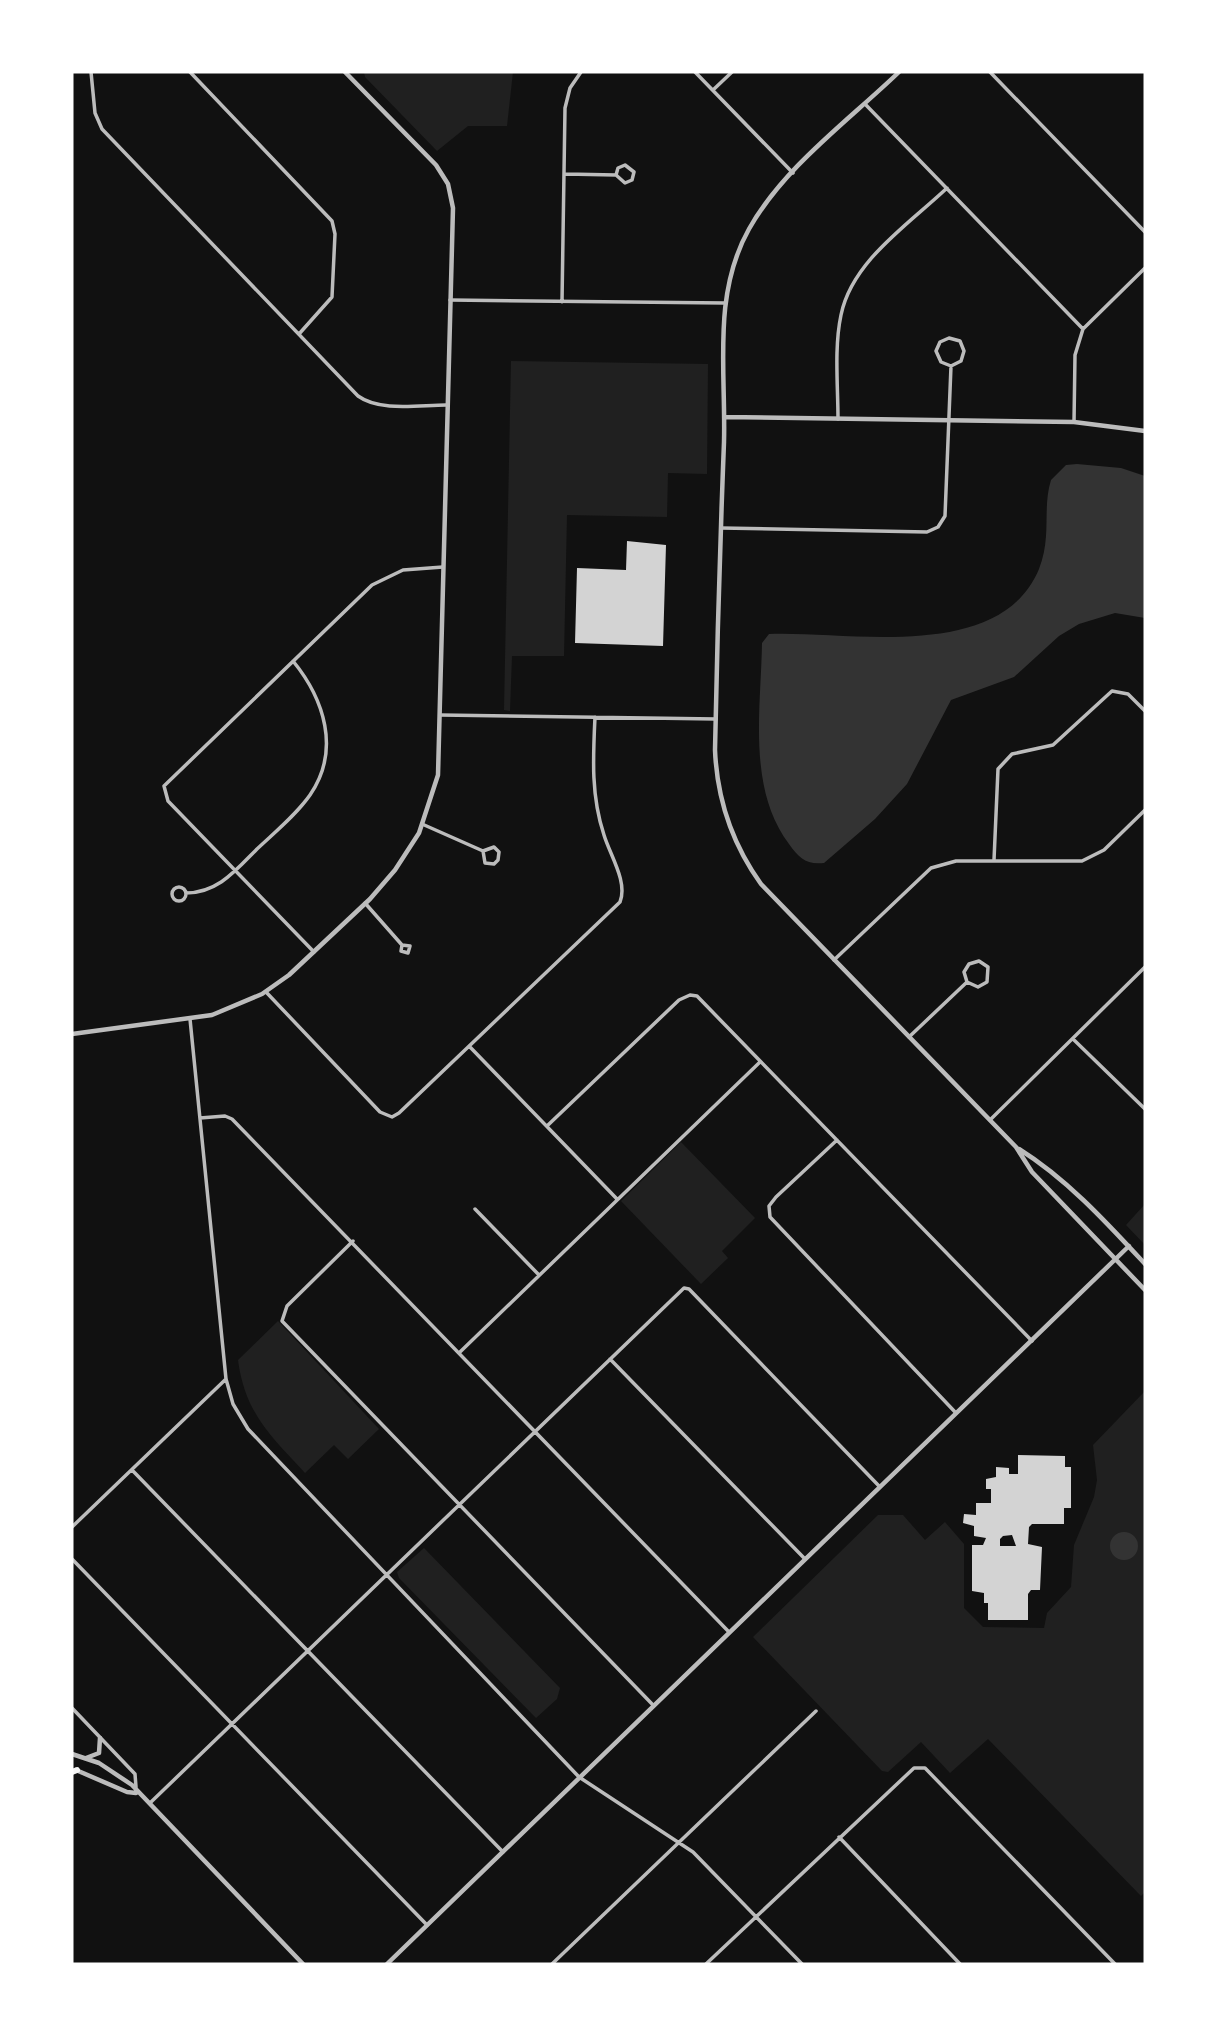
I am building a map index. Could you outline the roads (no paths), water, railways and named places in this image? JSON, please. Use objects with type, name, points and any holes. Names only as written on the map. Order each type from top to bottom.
[{"type":"street","points":[[91,72],[95,113],[102,129],[358,396],[370,403],[446,405]]},
{"type":"street","points":[[190,72],[332,221],[335,234],[332,297],[299,334]]},
{"type":"street","points":[[72,1034],[212,1015],[266,992],[314,952],[395,870],[422,824],[438,775],[453,208],[448,184],[436,165],[345,72]]},
{"type":"street","points":[[562,302],[567,97],[581,72]]},
{"type":"street","points":[[695,72],[793,173]]},
{"type":"street","points":[[713,90],[732,72]]},
{"type":"street","points":[[899,72],[776,190],[750,228],[737,256],[725,303],[716,771],[733,837],[761,884],[1016,1147],[1032,1172],[1145,1290]]},
{"type":"street","points":[[990,72],[1145,232]]},
{"type":"street","points":[[865,104],[1083,330]]},
{"type":"street","points":[[565,174],[616,175],[625,183],[632,180],[634,172],[625,165],[618,168],[616,175]]},
{"type":"street","points":[[838,421],[840,317],[852,283],[870,260],[947,188]]},
{"type":"street","points":[[1074,422],[1075,355],[1083,330],[1145,268]]},
{"type":"street","points":[[449,300],[725,303]]},
{"type":"street","points":[[949,338],[960,341],[964,351],[961,361],[951,366],[941,362],[936,351],[940,342],[949,338]]},
{"type":"street","points":[[721,528],[927,532],[938,527],[945,516],[951,366]]},
{"type":"street","points":[[724,417],[838,421],[1074,422],[1145,431]]},
{"type":"street","points":[[314,952],[168,801],[164,786],[372,584],[403,570],[443,567]]},
{"type":"street","points":[[186,893],[178,886],[173,889],[172,896],[180,901],[186,893],[211,890],[235,871],[304,804],[323,765],[326,733],[320,704],[317,694],[292,660]]},
{"type":"street","points":[[994,860],[996,776],[1007,758],[1019,752],[1053,745],[1112,691],[1128,694],[1145,711]]},
{"type":"street","points":[[440,715],[716,719]]},
{"type":"street","points":[[266,992],[385,1116],[399,1113],[622,897],[623,888],[597,810],[592,763],[595,717]]},
{"type":"street","points":[[834,960],[931,868],[956,860],[1073,863],[1089,859],[1104,850],[1145,810]]},
{"type":"street","points":[[422,824],[483,851],[494,847],[499,852],[498,860],[491,864],[485,863],[483,851]]},
{"type":"street","points":[[365,903],[402,945]]},
{"type":"street","points":[[979,961],[988,967],[989,979],[982,986],[967,982],[964,972],[969,964],[979,961]]},
{"type":"street","points":[[990,1120],[1145,967]]},
{"type":"street","points":[[909,1037],[967,982]]},
{"type":"street","points":[[547,1126],[684,996],[697,996],[1032,1341]]},
{"type":"street","points":[[190,1018],[226,1379],[233,1404],[248,1429],[579,1777],[680,1842],[802,1964]]},
{"type":"street","points":[[1073,1039],[1145,1109]]},
{"type":"street","points":[[470,1047],[617,1199]]},
{"type":"street","points":[[460,1352],[761,1061]]},
{"type":"street","points":[[199,1118],[225,1116],[232,1119],[729,1632]]},
{"type":"street","points":[[837,1140],[776,1197],[769,1206],[770,1217],[956,1413]]},
{"type":"street","points":[[1016,1147],[1041,1163],[1145,1264]]},
{"type":"street","points":[[475,1209],[539,1275]]},
{"type":"street","points":[[352,1241],[287,1306],[282,1321],[653,1705]]},
{"type":"street","points":[[387,1964],[1129,1246]]},
{"type":"street","points":[[149,1804],[684,1288],[689,1289],[879,1486]]},
{"type":"street","points":[[610,1359],[805,1559]]},
{"type":"street","points":[[72,1527],[226,1379]]},
{"type":"street","points":[[132,1470],[503,1852]]},
{"type":"street","points":[[72,1559],[426,1926]]},
{"type":"street","points":[[72,1708],[135,1774],[136,1793]]},
{"type":"street","points":[[552,1964],[816,1711]]},
{"type":"street","points":[[85,1758],[99,1753],[100,1738]]},
{"type":"street","points":[[72,1754],[114,1772],[132,1785],[136,1793],[303,1964]]},
{"type":"street","points":[[706,1964],[914,1768],[925,1768],[1115,1964]]},
{"type":"street","points":[[74,1771],[136,1793]]},
{"type":"street","points":[[839,1837],[960,1964]]}]
